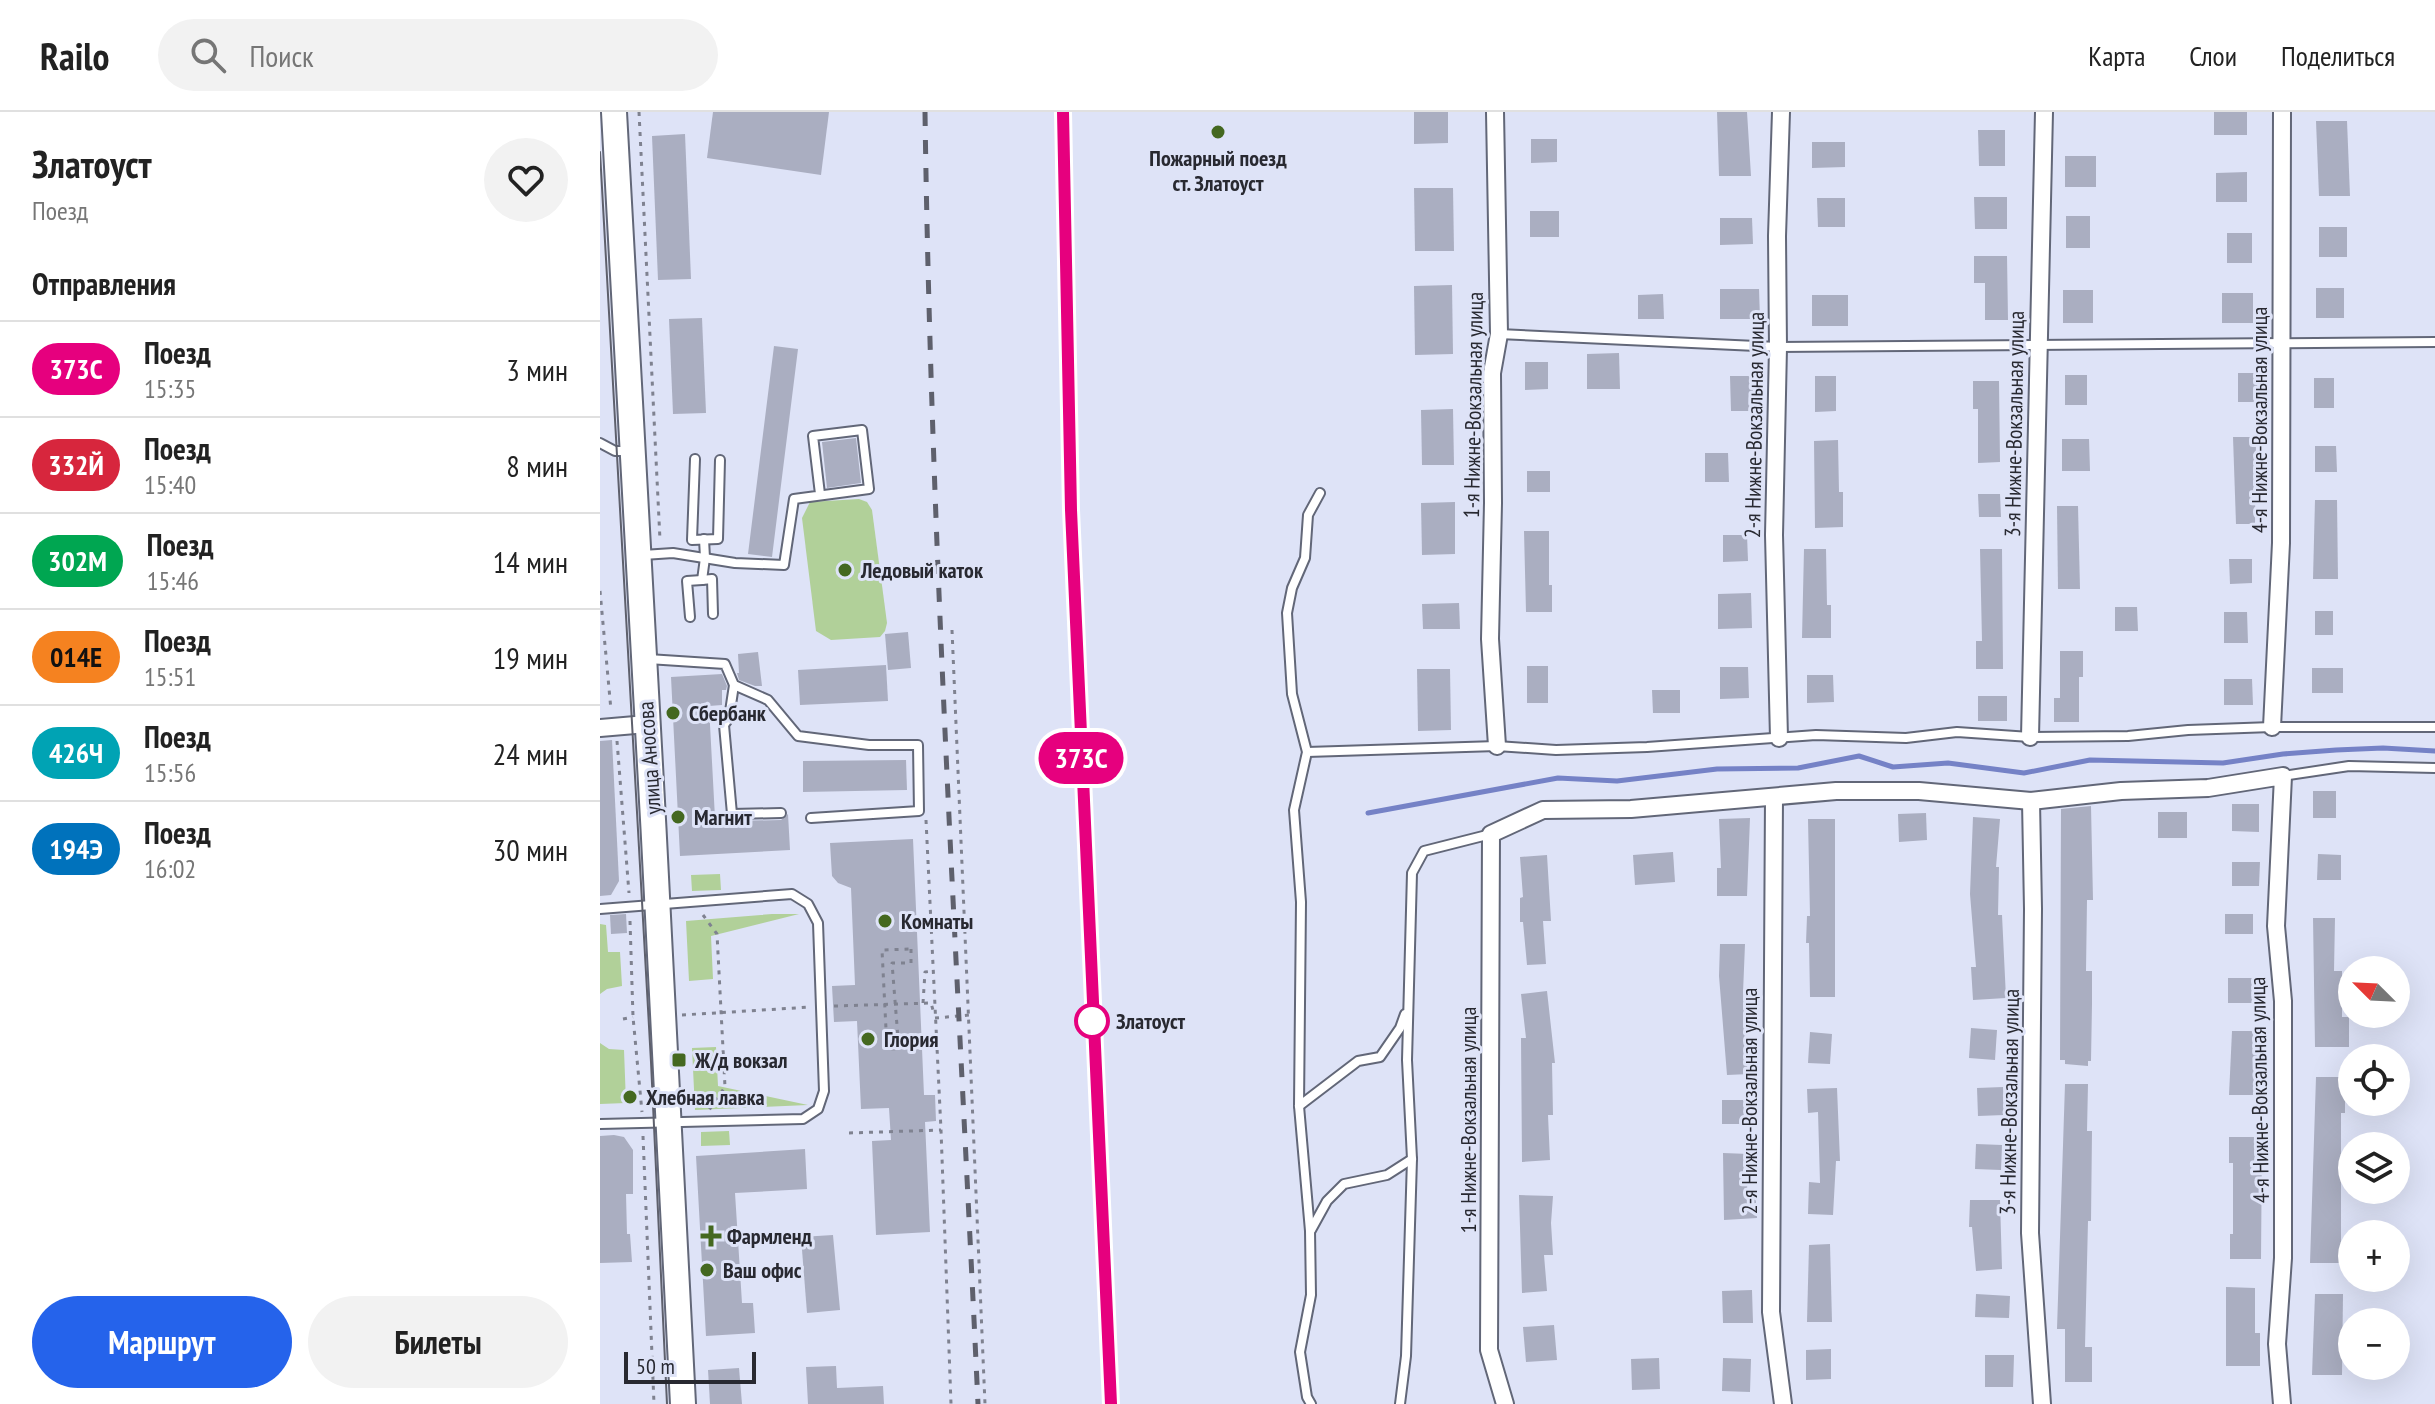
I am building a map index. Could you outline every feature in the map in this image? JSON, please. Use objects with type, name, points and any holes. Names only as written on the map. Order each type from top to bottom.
[{"type":"main road","name":"улица Аносова","points":[[614,112],[659,904],[683,1404]]},
{"type":"street","name":"1-я Нижне-Вокзальная улица","points":[[1495,112],[1499,334],[1492,373],[1490,639],[1497,746]]},
{"type":"street","name":"2-я Нижне-Вокзальная улица","points":[[1779,738],[1774,535],[1781,112]]},
{"type":"street","name":"3-я Нижне-Вокзальная улица","points":[[2030,737],[2044,112]]},
{"type":"street","name":"4-я Нижне-Вокзальная улица","points":[[2272,727],[2281,543],[2282,112]]},
{"type":"street","points":[[607,727],[647,724]]},
{"type":"street","name":"4-я Нижне-Вокзальная улица","points":[[2282,1404],[2277,1344],[2283,1258],[2283,1001],[2276,926],[2283,776]]},
{"type":"street","points":[[1491,834],[1543,810],[1631,809],[1836,791],[1919,791],[2031,801],[2121,791],[2208,788],[2283,776]]},
{"type":"street","name":"2-я Нижне-Вокзальная улица","points":[[1774,797],[1771,1312],[1783,1404]]},
{"type":"street","name":"3-я Нижне-Вокзальная улица","points":[[2031,801],[2030,1233],[2042,1404]]},
{"type":"street","name":"1-я Нижне-Вокзальная улица","points":[[1491,834],[1489,1350],[1505,1404]]},
{"type":"lane","points":[[1499,334],[1778,347],[2435,342]]},
{"type":"lane","points":[[638,555],[673,553],[784,565],[794,499],[869,489],[862,430],[813,436],[820,494]]},
{"type":"lane","points":[[600,443],[615,451],[632,451]]},
{"type":"lane","points":[[695,459],[692,540],[718,539],[720,460]]},
{"type":"lane","points":[[1311,1404],[1307,1397],[1300,1352],[1311,1295],[1310,1231],[1299,1106],[1301,902],[1294,810],[1307,752],[1292,694],[1287,613],[1292,588],[1305,558],[1308,515],[1320,493]]},
{"type":"lane","points":[[702,580],[704,539]]},
{"type":"lane","points":[[690,617],[687,581],[712,579],[713,614]]},
{"type":"lane","points":[[644,659],[725,664],[734,685],[729,718],[724,725],[732,814],[781,813]]},
{"type":"lane","points":[[734,685],[768,700],[798,736],[869,745],[918,745],[919,811],[811,818]]},
{"type":"lane","points":[[1307,752],[1497,746],[1556,750],[1816,735],[1906,738],[1957,732],[2030,737],[2128,736],[2272,727],[2435,727]]},
{"type":"lane","points":[[2283,776],[2349,766],[2435,768]]},
{"type":"lane","points":[[1400,1404],[1406,1356],[1412,1159],[1407,1060],[1412,873],[1424,851],[1491,834]]},
{"type":"lane","points":[[600,909],[792,894],[808,904],[818,923],[824,1091],[818,1109],[803,1119],[600,1124]]},
{"type":"lane","points":[[1299,1106],[1358,1061],[1380,1057],[1400,1028],[1408,1005]]},
{"type":"lane","points":[[1310,1231],[1327,1201],[1344,1184],[1387,1175],[1412,1159]]},
{"type":"path","points":[[600,591],[607,727],[630,906],[633,1017],[643,1123],[654,1404]]},
{"type":"path","points":[[952,630],[985,1404]]},
{"type":"path","points":[[925,812],[951,1404]]},
{"type":"path","points":[[693,902],[717,934],[725,1087],[700,1123]]},
{"type":"path","points":[[911,949],[911,963],[892,963],[898,1038],[912,1038],[913,1048],[887,1049],[885,1004],[882,950],[911,949]]},
{"type":"path","points":[[923,1004],[925,972],[933,971]]},
{"type":"path","points":[[840,1005],[931,1003],[935,1018]]},
{"type":"path","points":[[682,1015],[821,1007]]},
{"type":"path","points":[[935,1018],[970,1015]]},
{"type":"path","points":[[623,1019],[633,1017]]},
{"type":"path","points":[[849,1133],[941,1130]]},
{"type":"green space","name":"Ледовый каток","points":[[859,499],[867,502],[872,510],[887,623],[880,637],[831,640],[816,631],[802,518],[810,502]]},
{"type":"green space","points":[[720,874],[721,890],[692,891],[691,875]]},
{"type":"green space","points":[[799,914],[711,936],[713,979],[689,981],[686,921]]},
{"type":"green space","points":[[600,924],[606,925],[608,952],[620,952],[622,986],[600,994]]},
{"type":"green space","points":[[600,1043],[609,1049],[624,1050],[626,1103],[600,1104]]},
{"type":"green space","points":[[716,1047],[718,1086],[808,1105],[695,1110],[692,1048]]},
{"type":"green space","points":[[729,1131],[730,1145],[701,1146],[701,1132]]},
{"type":"building","points":[[713,112],[829,112],[821,175],[707,158]]},
{"type":"building","points":[[1414,112],[1448,112],[1448,143],[1414,144]]},
{"type":"building","points":[[1717,112],[1747,112],[1751,176],[1719,176]]},
{"type":"building","points":[[2214,112],[2247,112],[2247,135],[2214,135]]},
{"type":"building","points":[[2316,121],[2347,121],[2350,196],[2319,196]]},
{"type":"building","points":[[1978,130],[2005,130],[2005,166],[1979,166]]},
{"type":"building","points":[[685,134],[691,279],[658,280],[652,136]]},
{"type":"building","points":[[1531,139],[1557,139],[1557,162],[1531,163]]},
{"type":"building","points":[[1812,142],[1845,142],[1845,167],[1812,168]]},
{"type":"building","points":[[2065,156],[2096,156],[2096,187],[2065,187]]},
{"type":"building","points":[[2247,172],[2247,202],[2216,202],[2216,173]]},
{"type":"building","points":[[1414,188],[1453,188],[1454,251],[1415,251]]},
{"type":"building","points":[[1974,197],[2007,197],[2007,229],[1975,229]]},
{"type":"building","points":[[1817,198],[1845,198],[1845,227],[1818,227]]},
{"type":"building","points":[[1530,211],[1559,211],[1559,237],[1530,237]]},
{"type":"building","points":[[2066,216],[2090,216],[2090,248],[2066,248]]},
{"type":"building","points":[[1720,218],[1752,218],[1753,244],[1720,245]]},
{"type":"building","points":[[2319,227],[2347,227],[2347,257],[2319,257]]},
{"type":"building","points":[[2227,233],[2252,233],[2252,263],[2227,263]]},
{"type":"building","points":[[1974,256],[2007,256],[2008,320],[1985,320],[1985,283],[1974,283]]},
{"type":"building","points":[[1452,285],[1453,354],[1415,355],[1414,286]]},
{"type":"building","points":[[2316,288],[2344,288],[2344,318],[2316,318]]},
{"type":"building","points":[[1720,289],[1759,289],[1760,319],[1720,319]]},
{"type":"building","points":[[2063,290],[2093,290],[2093,323],[2063,323]]},
{"type":"building","points":[[2222,293],[2253,293],[2253,323],[2222,323]]},
{"type":"building","points":[[1663,294],[1664,319],[1638,319],[1638,295]]},
{"type":"building","points":[[1812,295],[1848,295],[1848,326],[1812,326]]},
{"type":"building","points":[[702,318],[706,413],[673,414],[669,319]]},
{"type":"building","points":[[774,346],[798,349],[772,557],[748,554]]},
{"type":"building","points":[[1619,353],[1620,389],[1587,389],[1587,354]]},
{"type":"building","points":[[1525,362],[1548,362],[1548,389],[1525,390]]},
{"type":"building","points":[[2238,373],[2258,373],[2258,402],[2238,402]]},
{"type":"building","points":[[2065,375],[2087,375],[2087,405],[2065,405]]},
{"type":"building","points":[[1730,376],[1757,376],[1757,411],[1731,411]]},
{"type":"building","points":[[1815,376],[1836,376],[1836,411],[1815,412]]},
{"type":"building","points":[[2314,378],[2334,378],[2334,408],[2314,408]]},
{"type":"building","points":[[1973,381],[1999,381],[2000,462],[1978,463],[1978,409],[1973,409]]},
{"type":"building","points":[[1453,409],[1454,465],[1422,465],[1421,410]]},
{"type":"building","points":[[2233,437],[2256,437],[2255,524],[2236,524]]},
{"type":"building","points":[[856,438],[861,483],[827,488],[822,442]]},
{"type":"building","points":[[2062,439],[2089,439],[2090,471],[2062,471]]},
{"type":"building","points":[[1838,440],[1843,527],[1815,528],[1814,441]]},
{"type":"building","points":[[2315,446],[2336,446],[2337,472],[2315,472]]},
{"type":"building","points":[[1705,453],[1728,453],[1729,482],[1705,482]]},
{"type":"building","points":[[1527,471],[1550,471],[1550,492],[1527,492]]},
{"type":"building","points":[[1978,494],[2000,494],[2001,517],[1979,517]]},
{"type":"building","points":[[2315,500],[2337,500],[2338,579],[2313,579]]},
{"type":"building","points":[[1455,502],[1455,554],[1422,555],[1421,503]]},
{"type":"building","points":[[2057,506],[2078,506],[2080,589],[2058,589]]},
{"type":"building","points":[[1524,531],[1549,531],[1552,612],[1526,612]]},
{"type":"building","points":[[1723,535],[1747,535],[1748,561],[1723,562]]},
{"type":"building","points":[[1804,549],[1826,549],[1831,638],[1802,638]]},
{"type":"building","points":[[1980,549],[2002,549],[2003,669],[1976,669],[1976,641],[1982,641]]},
{"type":"building","points":[[2229,559],[2252,559],[2252,583],[2230,584]]},
{"type":"building","points":[[1751,593],[1752,628],[1718,629],[1718,594]]},
{"type":"building","points":[[1459,603],[1460,629],[1423,629],[1422,604]]},
{"type":"building","points":[[2115,607],[2137,607],[2138,631],[2115,631]]},
{"type":"building","points":[[2315,611],[2333,611],[2333,635],[2315,635]]},
{"type":"building","points":[[2224,612],[2247,612],[2248,643],[2224,643]]},
{"type":"building","points":[[908,632],[911,668],[888,670],[885,634]]},
{"type":"building","points":[[2060,651],[2083,651],[2083,677],[2079,677],[2079,722],[2054,722],[2054,698],[2060,698]]},
{"type":"building","points":[[758,652],[762,686],[739,680],[737,673],[738,654]]},
{"type":"building","points":[[886,665],[888,701],[800,705],[798,670]]},
{"type":"building","points":[[1527,666],[1548,666],[1548,703],[1527,703]]},
{"type":"building","points":[[1720,667],[1748,667],[1749,698],[1720,699]]},
{"type":"building","points":[[2312,668],[2343,668],[2343,693],[2312,693]]},
{"type":"building","points":[[1417,669],[1450,669],[1451,730],[1418,731]]},
{"type":"building","points":[[722,674],[727,686],[726,690],[722,690],[722,705],[709,706],[715,818],[732,821],[781,820],[788,814],[790,850],[680,856],[671,677]]},
{"type":"building","points":[[1807,675],[1833,675],[1834,702],[1807,703]]},
{"type":"building","points":[[2224,679],[2252,679],[2253,705],[2224,705]]},
{"type":"building","points":[[1652,690],[1680,690],[1680,713],[1653,713]]},
{"type":"building","points":[[1978,696],[2007,696],[2007,721],[1978,721]]},
{"type":"building","points":[[612,740],[619,881],[611,895],[600,896],[600,741]]},
{"type":"building","points":[[906,760],[907,790],[803,792],[803,761]]},
{"type":"building","points":[[2313,791],[2336,791],[2336,818],[2313,818]]},
{"type":"building","points":[[2232,804],[2259,804],[2259,832],[2232,831]]},
{"type":"building","points":[[2091,806],[2093,900],[2087,900],[2086,971],[2092,971],[2092,1004],[2091,1061],[2088,1061],[2088,1066],[2065,1064],[2065,1060],[2060,1060],[2061,809]]},
{"type":"building","points":[[2158,812],[2187,812],[2187,838],[2158,838]]},
{"type":"building","points":[[1926,813],[1927,840],[1899,842],[1898,814]]},
{"type":"building","points":[[1973,817],[2000,819],[1996,867],[1999,867],[1998,915],[2002,915],[2006,998],[1973,1000],[1971,967],[1976,967],[1970,894]]},
{"type":"building","points":[[1750,818],[1747,896],[1717,896],[1717,868],[1721,868],[1719,819]]},
{"type":"building","points":[[1808,819],[1835,819],[1835,997],[1810,997],[1809,943],[1806,943],[1807,916],[1810,916]]},
{"type":"building","points":[[913,839],[924,1095],[935,1095],[936,1121],[925,1122],[930,1232],[876,1235],[872,1141],[891,1140],[889,1108],[861,1109],[857,1021],[834,1022],[832,986],[855,985],[851,888],[838,883],[832,876],[830,843]]},
{"type":"building","points":[[1673,852],[1675,882],[1635,885],[1633,855]]},
{"type":"building","points":[[2318,854],[2341,855],[2341,880],[2317,880]]},
{"type":"building","points":[[1547,855],[1551,921],[1543,921],[1546,964],[1527,965],[1523,922],[1520,922],[1520,898],[1523,897],[1520,857]]},
{"type":"building","points":[[2232,862],[2260,862],[2259,886],[2232,886]]},
{"type":"building","points":[[626,914],[627,933],[611,934],[610,915]]},
{"type":"building","points":[[2225,914],[2253,914],[2253,934],[2225,934]]},
{"type":"building","points":[[2313,918],[2335,918],[2334,971],[2338,971],[2338,1028],[2349,1028],[2349,1044],[2315,1047]]},
{"type":"building","points":[[1720,944],[1745,944],[1743,993],[1749,1074],[1727,1075],[1719,976]]},
{"type":"building","points":[[2228,978],[2257,978],[2257,1003],[2228,1003]]},
{"type":"building","points":[[1547,991],[1555,1063],[1552,1063],[1553,1115],[1548,1115],[1550,1160],[1522,1162],[1521,1038],[1526,1038],[1521,994]]},
{"type":"building","points":[[1971,1028],[1997,1030],[1995,1060],[1969,1058]]},
{"type":"building","points":[[2232,1031],[2260,1031],[2262,1095],[2229,1095]]},
{"type":"building","points":[[1810,1032],[1832,1034],[1830,1064],[1808,1063]]},
{"type":"building","points":[[2316,1077],[2338,1077],[2341,1132],[2338,1132],[2338,1204],[2341,1204],[2341,1220],[2338,1220],[2338,1263],[2310,1263]]},
{"type":"building","points":[[2065,1084],[2088,1084],[2087,1131],[2092,1131],[2091,1221],[2088,1221],[2085,1347],[2092,1347],[2092,1382],[2065,1382],[2065,1329],[2057,1329]]},
{"type":"building","points":[[2003,1087],[2004,1115],[1978,1116],[1977,1088]]},
{"type":"building","points":[[1837,1088],[1840,1161],[1836,1161],[1833,1215],[1808,1214],[1809,1182],[1820,1183],[1818,1112],[1808,1113],[1807,1089]]},
{"type":"building","points":[[1722,1100],[1744,1100],[1744,1124],[1722,1124]]},
{"type":"building","points":[[600,1136],[624,1137],[633,1150],[633,1194],[626,1194],[627,1234],[630,1234],[632,1262],[600,1263]]},
{"type":"building","points":[[2229,1137],[2262,1137],[2261,1259],[2230,1259],[2233,1163],[2229,1163]]},
{"type":"building","points":[[1976,1144],[2002,1145],[2001,1170],[1975,1169]]},
{"type":"building","points":[[805,1149],[807,1189],[735,1193],[742,1303],[753,1303],[755,1333],[706,1336],[696,1156]]},
{"type":"building","points":[[1723,1153],[1749,1154],[1747,1190],[1755,1189],[1757,1218],[1724,1220]]},
{"type":"building","points":[[1519,1195],[1553,1196],[1553,1255],[1544,1255],[1547,1291],[1522,1293]]},
{"type":"building","points":[[1970,1200],[2000,1200],[2002,1269],[1976,1271],[1972,1227],[1969,1227]]},
{"type":"building","points":[[833,1235],[840,1310],[807,1313],[801,1237]]},
{"type":"building","points":[[1830,1244],[1832,1322],[1807,1322],[1809,1245]]},
{"type":"building","points":[[2226,1287],[2255,1288],[2255,1333],[2260,1333],[2260,1366],[2226,1366]]},
{"type":"building","points":[[1752,1290],[1753,1323],[1723,1323],[1722,1291]]},
{"type":"building","points":[[1976,1294],[2010,1296],[2009,1318],[1975,1317]]},
{"type":"building","points":[[2315,1294],[2343,1294],[2343,1308],[2338,1308],[2338,1375],[2312,1375]]},
{"type":"building","points":[[1554,1325],[1557,1360],[1526,1362],[1523,1327]]},
{"type":"building","points":[[1831,1349],[1831,1379],[1806,1380],[1806,1350]]},
{"type":"building","points":[[1985,1355],[2014,1355],[2013,1387],[1985,1387]]},
{"type":"building","points":[[1659,1358],[1660,1389],[1632,1390],[1631,1359]]},
{"type":"building","points":[[1723,1358],[1751,1359],[1750,1392],[1722,1391]]},
{"type":"building","points":[[836,1366],[837,1388],[883,1386],[884,1404],[808,1404],[806,1367]]},
{"type":"building","points":[[739,1368],[742,1404],[710,1404],[708,1370]]},
{"type":"waterway","points":[[1368,813],[1558,778],[1617,781],[1717,769],[1798,768],[1859,756],[1893,767],[1948,763],[2024,773],[2090,760],[2223,763],[2336,750],[2383,748],[2435,751]]},
{"type":"tram line","points":[[600,152],[667,1404]]},
{"type":"railway","points":[[925,112],[939,597],[978,1404]]},
{"type":"railway","points":[[1063,112],[1071,510],[1111,1404]]},
{"type":"train","name":"373C","points":[[1063,112],[1071,510],[1111,1404]]},
{"type":"place","name":"Пожарный поезд ст. Златоуст","points":[[1218,132]]},
{"type":"place","name":"Ледовый каток","points":[[845,570]]},
{"type":"place","name":"Сбербанк","points":[[673,713]]},
{"type":"place","name":"Магнит","points":[[678,817]]},
{"type":"place","name":"Комнаты","points":[[885,921]]},
{"type":"place","name":"Златоуст","points":[[1092,1021]]},
{"type":"place","name":"Глория","points":[[868,1039]]},
{"type":"place","name":"Ж/д вокзал","points":[[679,1060]]},
{"type":"place","name":"Хлебная лавка","points":[[630,1097]]},
{"type":"place","name":"Фармленд","points":[[711,1236]]},
{"type":"place","name":"Ваш офис","points":[[707,1270]]}]
